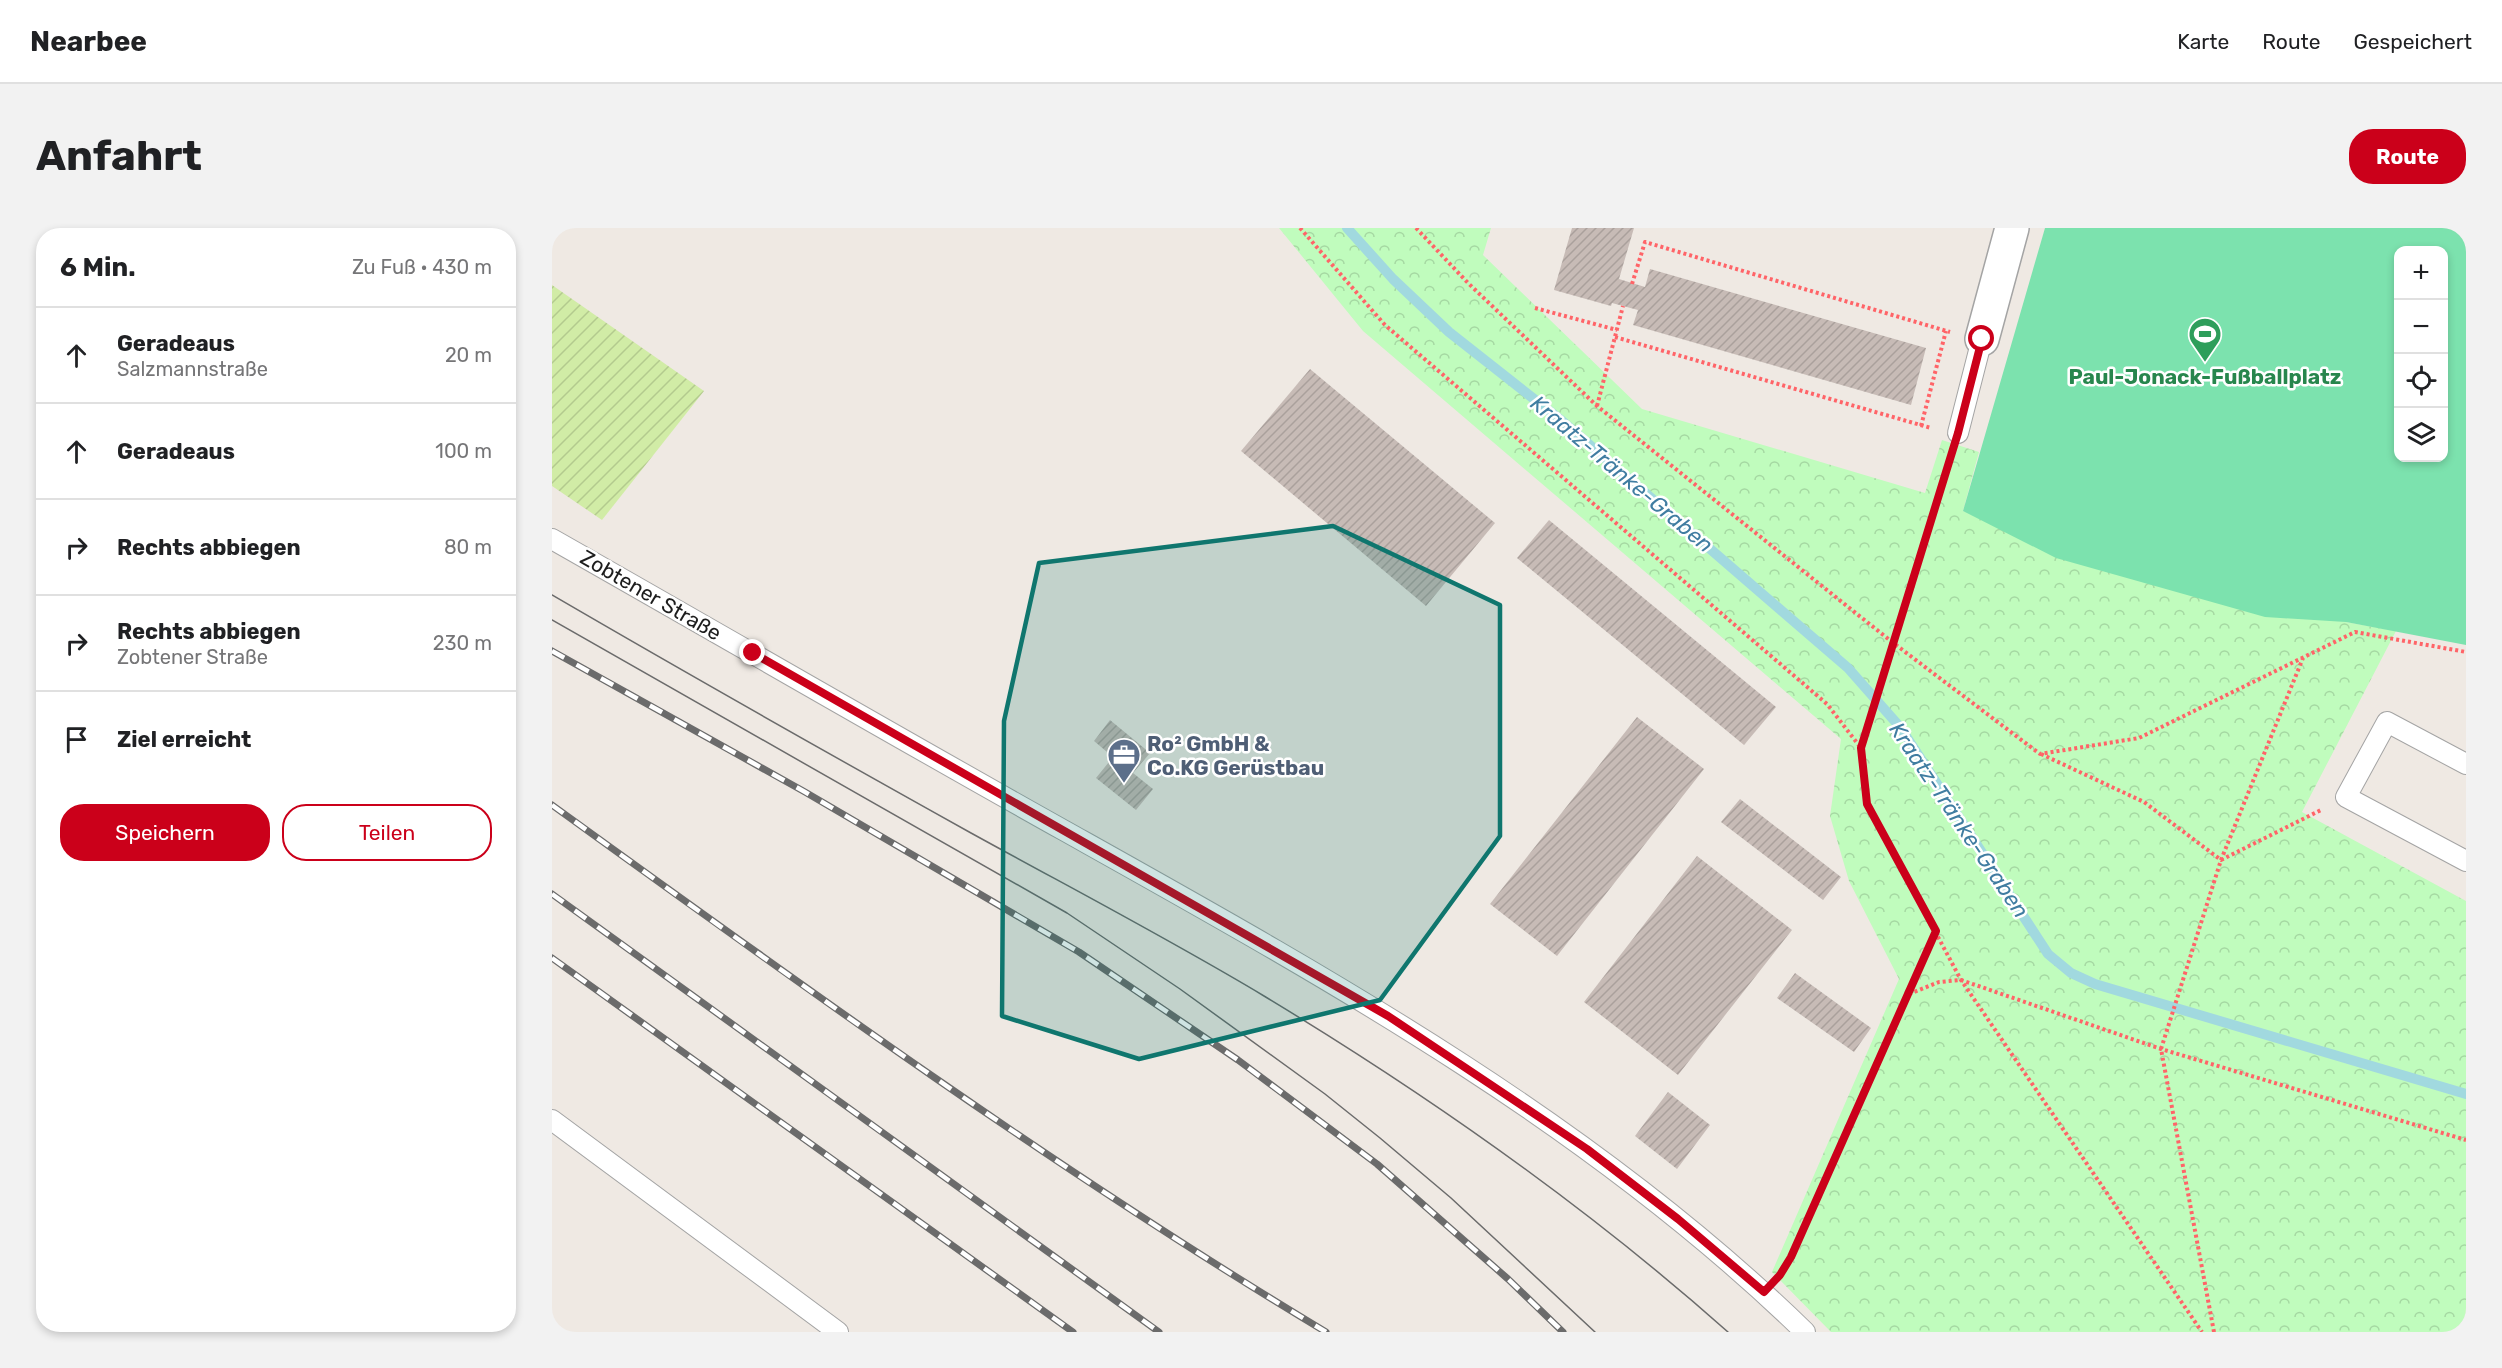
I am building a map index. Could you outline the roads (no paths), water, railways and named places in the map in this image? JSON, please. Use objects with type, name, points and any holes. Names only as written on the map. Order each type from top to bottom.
[{"type":"street","points":[[1982,339],[2012,228]]},
{"type":"lane","points":[[1958,433],[1982,339]]},
{"type":"lane","name":"Zobtener Straße","points":[[552,538],[1388,1016],[1587,1149],[1678,1219],[1764,1292],[1805,1332]]},
{"type":"lane","points":[[2466,764],[2387,722],[2346,797],[2466,861]]},
{"type":"lane","points":[[552,1120],[838,1332]]},
{"type":"waterway","name":"Kraatz-Tränke-Graben","points":[[1347,228],[1393,279],[1449,332],[1562,421],[1848,668],[1900,727],[2048,954],[2071,973],[2095,984],[2466,1094]]},
{"type":"tram line","points":[[552,595],[971,833],[1192,954],[1386,1072],[1562,1196],[1674,1285],[1728,1332]]},
{"type":"tram line","points":[[552,620],[1067,913],[1180,989],[1325,1094],[1380,1138],[1451,1198],[1595,1332]]},
{"type":"railway","points":[[552,651],[805,792],[1079,952],[1238,1060],[1377,1164],[1508,1279],[1563,1332]]},
{"type":"railway","points":[[552,805],[933,1077],[1226,1271],[1326,1332]]},
{"type":"railway","points":[[552,894],[1159,1332]]},
{"type":"railway","points":[[552,958],[1073,1332]]},
{"type":"place","name":"Paul-Jonack-Fußballplatz","points":[[2205,363]]},
{"type":"place","name":"Ro² GmbH & Co.KG Gerüstbau","points":[[1124,784]]}]
